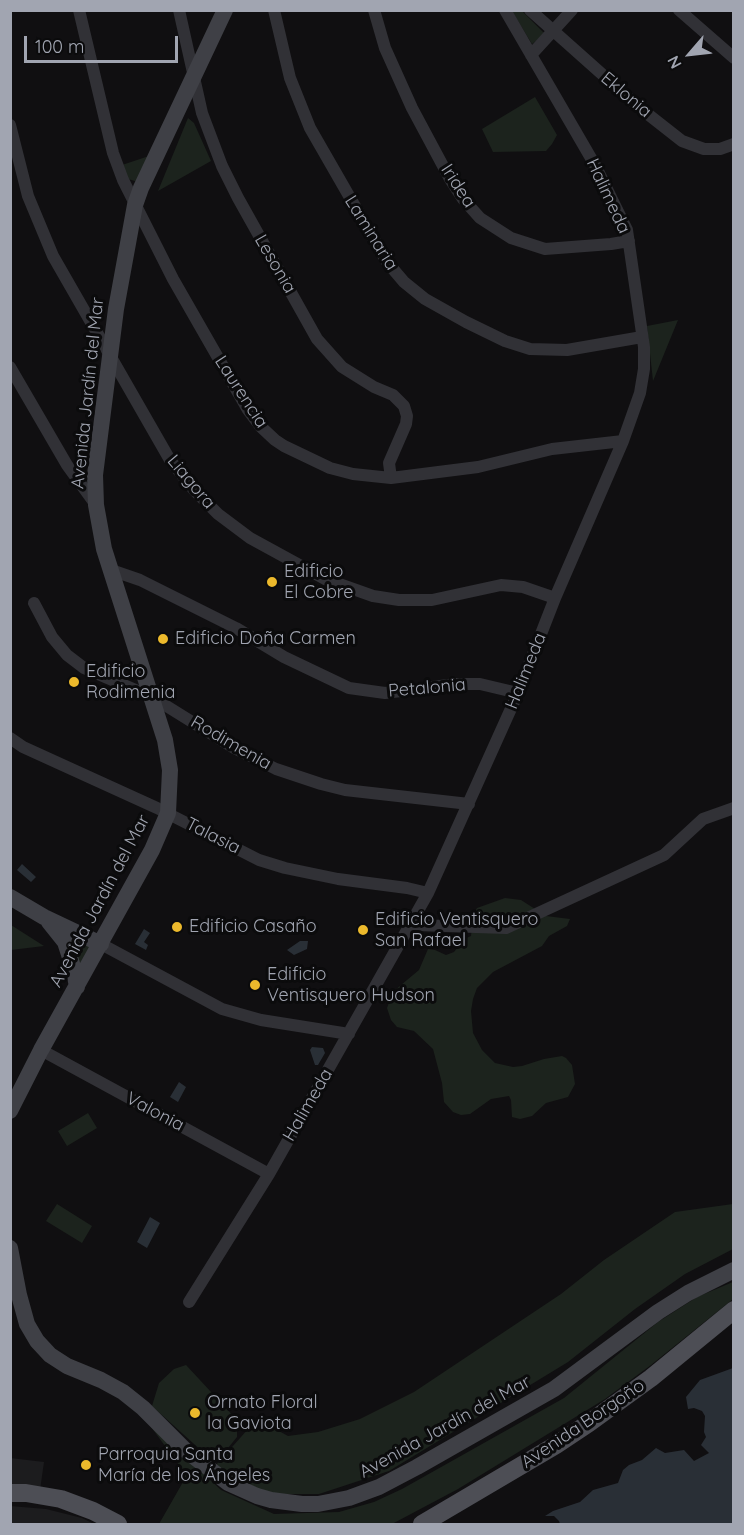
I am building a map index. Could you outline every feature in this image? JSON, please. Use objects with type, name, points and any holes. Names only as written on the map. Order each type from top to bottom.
[{"type":"main road","name":"Avenida Borgoño","points":[[423,1524],[589,1423],[666,1367],[734,1311]]},
{"type":"main road","points":[[12,1492],[61,1498],[93,1510],[118,1524]]},
{"type":"street","name":"Laurencia","points":[[79,10],[113,153],[135,205],[172,279],[248,410],[260,426],[284,446],[320,464],[353,474],[391,478],[478,467],[552,450],[623,441]]},
{"type":"street","name":"Lesonia","points":[[179,10],[202,113],[222,166],[317,339],[342,367],[374,387],[393,395],[404,406],[407,420],[390,459],[388,467],[391,478]]},
{"type":"street","name":"Avenida Jardín del Mar","points":[[10,1111],[41,1050],[152,850],[168,813],[170,784],[168,755],[161,725],[102,542],[96,505],[95,475],[116,309],[135,205],[225,10]]},
{"type":"street","name":"Laminaria","points":[[274,10],[290,78],[310,128],[387,262],[404,282],[425,299],[466,322],[506,341],[530,349],[555,351],[642,337]]},
{"type":"street","name":"Iridea","points":[[374,10],[384,48],[412,108],[450,180],[480,218],[511,238],[545,249],[629,241]]},
{"type":"street","name":"Halimeda","points":[[189,1302],[269,1174],[428,893],[518,693],[555,598],[623,441],[637,405],[643,381],[642,337],[629,241],[621,217],[595,165],[506,10]]},
{"type":"street","name":"Eklonia","points":[[530,10],[640,108],[682,141],[704,149],[720,149],[734,144]]},
{"type":"street","points":[[531,55],[573,10]]},
{"type":"street","points":[[679,10],[734,58]]},
{"type":"street","name":"Liagora","points":[[10,125],[28,196],[54,256],[170,460],[194,490],[218,514],[242,532],[325,579],[360,593],[415,601],[448,598],[501,585],[523,587],[555,598]]},
{"type":"street","points":[[10,368],[67,465],[96,505]]},
{"type":"street","name":"Petalonia","points":[[111,570],[140,580],[236,628],[284,657],[349,688],[397,693],[474,684],[493,685],[518,693]]},
{"type":"street","name":"Rodimenia","points":[[34,603],[52,637],[75,662],[93,674],[152,698],[234,748],[276,769],[298,778],[369,794],[469,804]]},
{"type":"street","name":"Talasia","points":[[10,738],[33,752],[168,813],[259,860],[338,879],[428,893]]},
{"type":"street","points":[[409,927],[416,925],[506,928],[664,855],[703,819],[734,808]]},
{"type":"street","points":[[10,897],[44,917],[101,944],[222,1009],[261,1020],[349,1034]]},
{"type":"street","points":[[44,917],[65,942],[77,987]]},
{"type":"street","name":"Valonia","points":[[41,1050],[269,1174]]},
{"type":"street","name":"Avenida Jardín del Mar","points":[[10,1248],[27,1324],[37,1341],[50,1355],[67,1366],[123,1392],[143,1408],[185,1450],[228,1483],[256,1496],[302,1504],[326,1503],[349,1498],[379,1487],[417,1467],[554,1389],[665,1307],[734,1270]]},
{"type":"shaded area","points":[[512,11],[522,11],[545,34],[532,44]]},
{"type":"shaded area","points":[[535,97],[557,135],[552,144],[546,151],[493,152],[482,129]]},
{"type":"shaded area","points":[[188,118],[194,123],[211,161],[158,191]]},
{"type":"shaded area","points":[[149,156],[139,180],[128,179],[122,165]]},
{"type":"shaded area","points":[[678,320],[653,381],[647,326]]},
{"type":"shaded area","points":[[22,864],[36,877],[31,882],[17,870]]},
{"type":"shaded area","points":[[505,898],[521,900],[546,916],[570,919],[567,926],[549,936],[542,946],[493,972],[477,988],[473,999],[471,1011],[473,1033],[482,1050],[495,1063],[513,1067],[562,1056],[572,1065],[575,1084],[568,1097],[546,1103],[532,1116],[520,1119],[512,1117],[509,1096],[491,1099],[470,1114],[461,1115],[453,1112],[444,1102],[442,1083],[433,1049],[414,1031],[397,1027],[391,1020],[387,1008],[395,990],[419,970],[428,949],[446,955],[454,952],[464,939],[471,936],[473,915],[477,908]]},
{"type":"shaded area","points":[[11,925],[44,946],[11,950]]},
{"type":"shaded area","points":[[144,929],[150,933],[144,942],[148,945],[146,950],[135,944]]},
{"type":"shaded area","points":[[73,939],[91,947],[81,963],[76,960],[70,946]]},
{"type":"shaded area","points":[[300,941],[308,941],[307,949],[294,955],[287,950]]},
{"type":"shaded area","points":[[312,1047],[323,1048],[325,1053],[318,1065],[315,1065],[310,1050]]},
{"type":"shaded area","points":[[179,1082],[186,1087],[178,1102],[170,1097]]},
{"type":"shaded area","points":[[88,1113],[97,1128],[67,1146],[58,1131]]},
{"type":"shaded area","points":[[57,1204],[92,1226],[82,1243],[46,1221]]},
{"type":"shaded area","points":[[733,1204],[733,1249],[685,1274],[635,1309],[568,1362],[389,1471],[319,1494],[270,1494],[225,1473],[216,1465],[257,1419],[288,1436],[318,1432],[360,1419],[414,1392],[561,1294],[604,1260],[675,1212]]},
{"type":"shaded area","points":[[150,1217],[160,1223],[147,1248],[137,1242]]},
{"type":"shaded area","points":[[733,1282],[733,1299],[605,1399],[458,1489],[392,1524],[159,1524],[183,1482],[176,1476],[179,1465],[143,1416],[221,1490],[274,1514],[339,1512],[374,1502],[402,1489],[564,1398],[658,1322],[697,1297]]},
{"type":"shaded area","name":"Ornato Floral la Gaviota","points":[[186,1365],[237,1420],[237,1437],[224,1453],[204,1453],[152,1406],[159,1383],[174,1369]]},
{"type":"shaded area","points":[[733,1368],[733,1524],[560,1524],[554,1516],[545,1516],[580,1502],[593,1490],[618,1483],[623,1470],[642,1460],[656,1448],[665,1453],[684,1450],[694,1461],[709,1453],[701,1445],[706,1437],[705,1416],[702,1411],[694,1408],[688,1409],[686,1397],[700,1380]]},
{"type":"shaded area","points":[[10,1458],[44,1462],[40,1490],[11,1484]]},
{"type":"shaded area","points":[[10,1506],[46,1509],[82,1518],[94,1524],[11,1524]]},
{"type":"place","name":"Edificio El Cobre","points":[[272,582]]},
{"type":"place","name":"Edificio Doña Carmen","points":[[163,639]]},
{"type":"place","name":"Edificio Rodimenia","points":[[74,682]]},
{"type":"place","name":"Edificio Casaño","points":[[177,927]]},
{"type":"place","name":"Edificio Ventisquero San Rafael","points":[[363,930]]},
{"type":"place","name":"Edificio Ventisquero Hudson","points":[[255,985]]},
{"type":"place","name":"Ornato Floral la Gaviota","points":[[195,1413]]},
{"type":"place","name":"Parroquia Santa María de los Ángeles","points":[[86,1465]]}]
